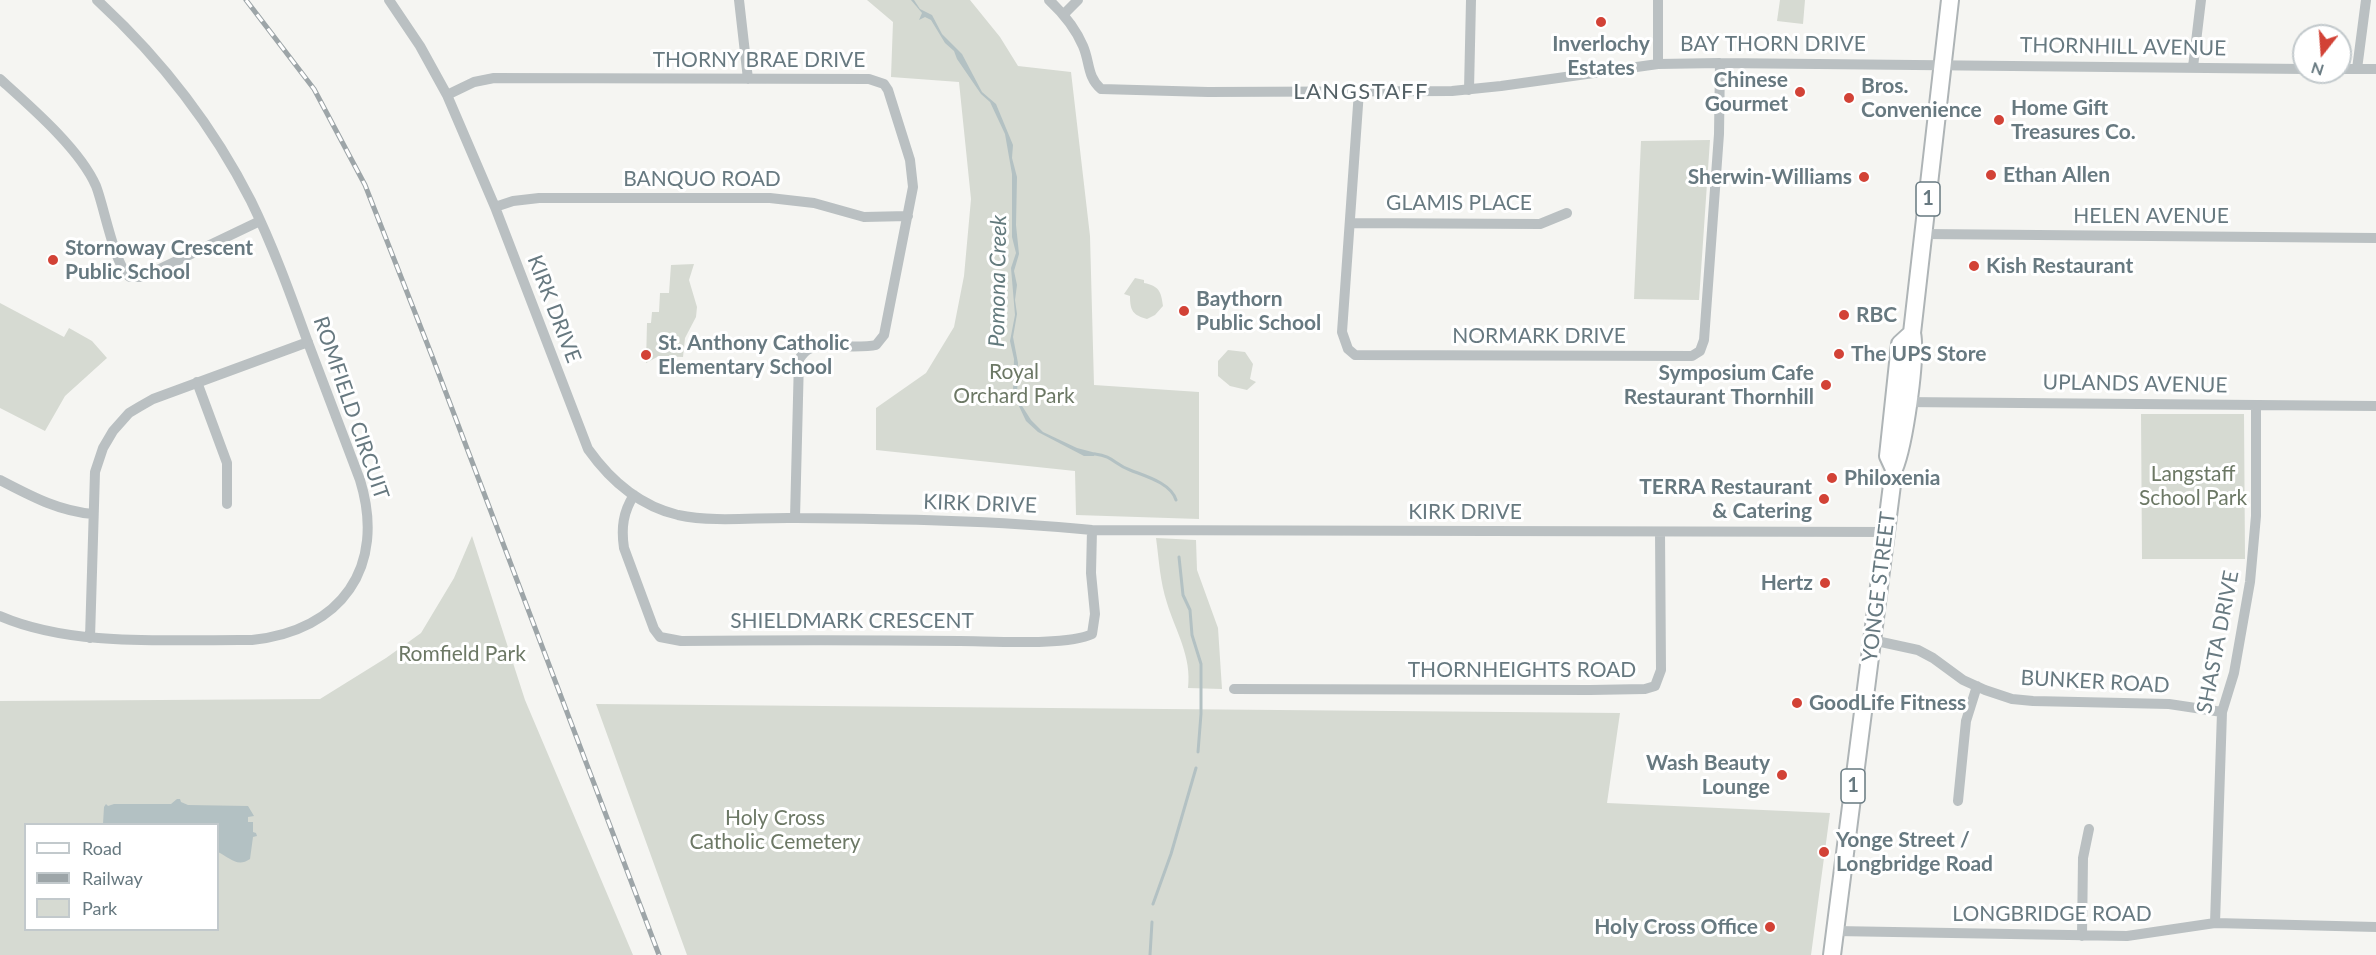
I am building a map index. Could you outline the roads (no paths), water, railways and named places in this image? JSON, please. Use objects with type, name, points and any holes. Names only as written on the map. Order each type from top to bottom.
[{"type":"main road","name":"YONGE STREET","points":[[1832,955],[1887,532],[1894,469],[1888,456],[1900,402],[1900,344],[1911,333],[1925,234],[1950,0]]},
{"type":"street","name":"ROMFIELD CIRCUIT","points":[[0,616],[43,630],[90,638],[252,640],[286,635],[314,623],[347,594],[357,580],[368,536],[368,510],[360,480],[279,264],[260,221],[232,167],[188,100],[151,55],[97,0]]},
{"type":"street","name":"KIRK DRIVE","points":[[390,0],[420,46],[447,95],[495,207],[588,449],[610,477],[634,495],[661,509],[701,518],[1024,523],[1092,530],[1887,532]]},
{"type":"street","points":[[740,0],[748,79]]},
{"type":"street","name":"BAY THORN DRIVE","points":[[1049,0],[1064,14],[1083,46],[1089,62],[1090,77],[1101,89],[1469,90],[1658,64],[1942,65]]},
{"type":"street","points":[[1064,14],[1078,0]]},
{"type":"street","points":[[1469,90],[1470,0]]},
{"type":"street","points":[[1658,0],[1658,64]]},
{"type":"street","points":[[2193,68],[2201,0]]},
{"type":"street","points":[[2357,69],[2366,0]]},
{"type":"street","name":"NORMARK DRIVE","points":[[1359,91],[1342,332],[1348,349],[1356,355],[1692,356],[1700,351],[1704,340],[1719,134],[1720,63]]},
{"type":"street","name":"THORNHILL AVENUE","points":[[1942,65],[2292,69]]},
{"type":"street","points":[[2352,69],[2376,69]]},
{"type":"street","name":"THORNY BRAE DRIVE","points":[[447,95],[474,82],[494,78],[869,79],[884,84],[888,90],[910,160],[913,187],[884,335],[880,342],[868,347],[814,347],[799,359],[795,518]]},
{"type":"street","points":[[0,79],[49,126],[89,174],[99,195],[120,267],[130,277],[143,277],[260,221]]},
{"type":"street","name":"BANQUO ROAD","points":[[495,207],[513,201],[539,198],[770,198],[814,203],[864,217],[908,216]]},
{"type":"street","name":"GLAMIS PLACE","points":[[1350,223],[1539,224],[1567,213]]},
{"type":"street","name":"HELEN AVENUE","points":[[1925,234],[2376,238]]},
{"type":"street","points":[[90,638],[95,472],[103,447],[113,431],[129,413],[153,399],[308,342]]},
{"type":"street","points":[[197,382],[227,463],[227,504]]},
{"type":"street","name":"UPLANDS AVENUE","points":[[1900,402],[2376,406]]},
{"type":"street","name":"SHASTA DRIVE","points":[[2215,923],[2222,712],[2234,673],[2250,582],[2256,516],[2256,405]]},
{"type":"street","points":[[0,480],[51,505],[72,512],[93,514]]},
{"type":"street","name":"SHIELDMARK CRESCENT","points":[[634,495],[625,510],[622,536],[624,548],[654,629],[660,637],[681,641],[992,641],[1085,638],[1092,634],[1095,614],[1091,573],[1092,530]]},
{"type":"street","name":"THORNHEIGHTS ROAD","points":[[1234,690],[1590,690],[1645,689],[1655,686],[1660,670],[1660,532]]},
{"type":"street","name":"BUNKER ROAD","points":[[1872,640],[1918,650],[1963,680],[2022,700],[2169,704],[2222,712]]},
{"type":"street","points":[[1958,801],[1966,721],[1977,686]]},
{"type":"street","points":[[2082,936],[2083,858],[2090,829]]},
{"type":"street","name":"LONGBRIDGE ROAD","points":[[1835,931],[2082,936],[2146,935],[2215,923],[2376,927]]},
{"type":"waterway","name":"Pomona Creek","points":[[1095,454],[1106,456],[1125,468],[1157,481],[1169,489],[1176,500]]},
{"type":"waterway","name":"Pomona Creek","points":[[1179,557],[1183,595],[1190,610],[1192,635],[1201,664],[1198,752]]},
{"type":"waterway","name":"Pomona Creek","points":[[1153,904],[1171,854],[1196,768]]},
{"type":"waterway","name":"Pomona Creek","points":[[1150,955],[1152,922]]},
{"type":"railway","points":[[246,0],[314,89],[365,185],[659,955]]},
{"type":"place","name":"Inverlochy Estates","points":[[1601,22]]},
{"type":"place","name":"Chinese Gourmet","points":[[1800,92]]},
{"type":"place","name":"Bros. Convenience","points":[[1849,98]]},
{"type":"place","name":"Home Gift Treasures Co.","points":[[1999,120]]},
{"type":"place","name":"Ethan Allen","points":[[1991,175]]},
{"type":"place","name":"Sherwin-Williams","points":[[1864,177]]},
{"type":"place","name":"Stornoway Crescent Public School","points":[[53,260]]},
{"type":"place","name":"Kish Restaurant","points":[[1974,266]]},
{"type":"place","name":"Baythorn Public School","points":[[1184,311]]},
{"type":"place","name":"RBC","points":[[1844,315]]},
{"type":"place","name":"The UPS Store","points":[[1839,354]]},
{"type":"place","name":"St. Anthony Catholic Elementary School","points":[[646,355]]},
{"type":"place","name":"Symposium Cafe Restaurant Thornhill","points":[[1826,385]]},
{"type":"place","name":"Philoxenia","points":[[1832,478]]},
{"type":"place","name":"TERRA Restaurant & Catering","points":[[1824,499]]},
{"type":"place","name":"Hertz","points":[[1825,583]]},
{"type":"place","name":"GoodLife Fitness","points":[[1797,703]]},
{"type":"place","name":"Wash Beauty Lounge","points":[[1782,775]]},
{"type":"place","name":"Yonge Street / Longbridge Road","points":[[1824,852]]},
{"type":"place","name":"Holy Cross Office","points":[[1770,927]]},
{"type":"district","name":"LANGSTAFF","points":[[1361,92]]},
{"type":"park label","name":"Royal Orchard Park","points":[[1014,384]]},
{"type":"park label","name":"Langstaff School Park","points":[[2193,486]]},
{"type":"park label","name":"Romfield Park","points":[[462,654]]},
{"type":"park label","name":"Holy Cross Catholic Cemetery","points":[[775,830]]}]
